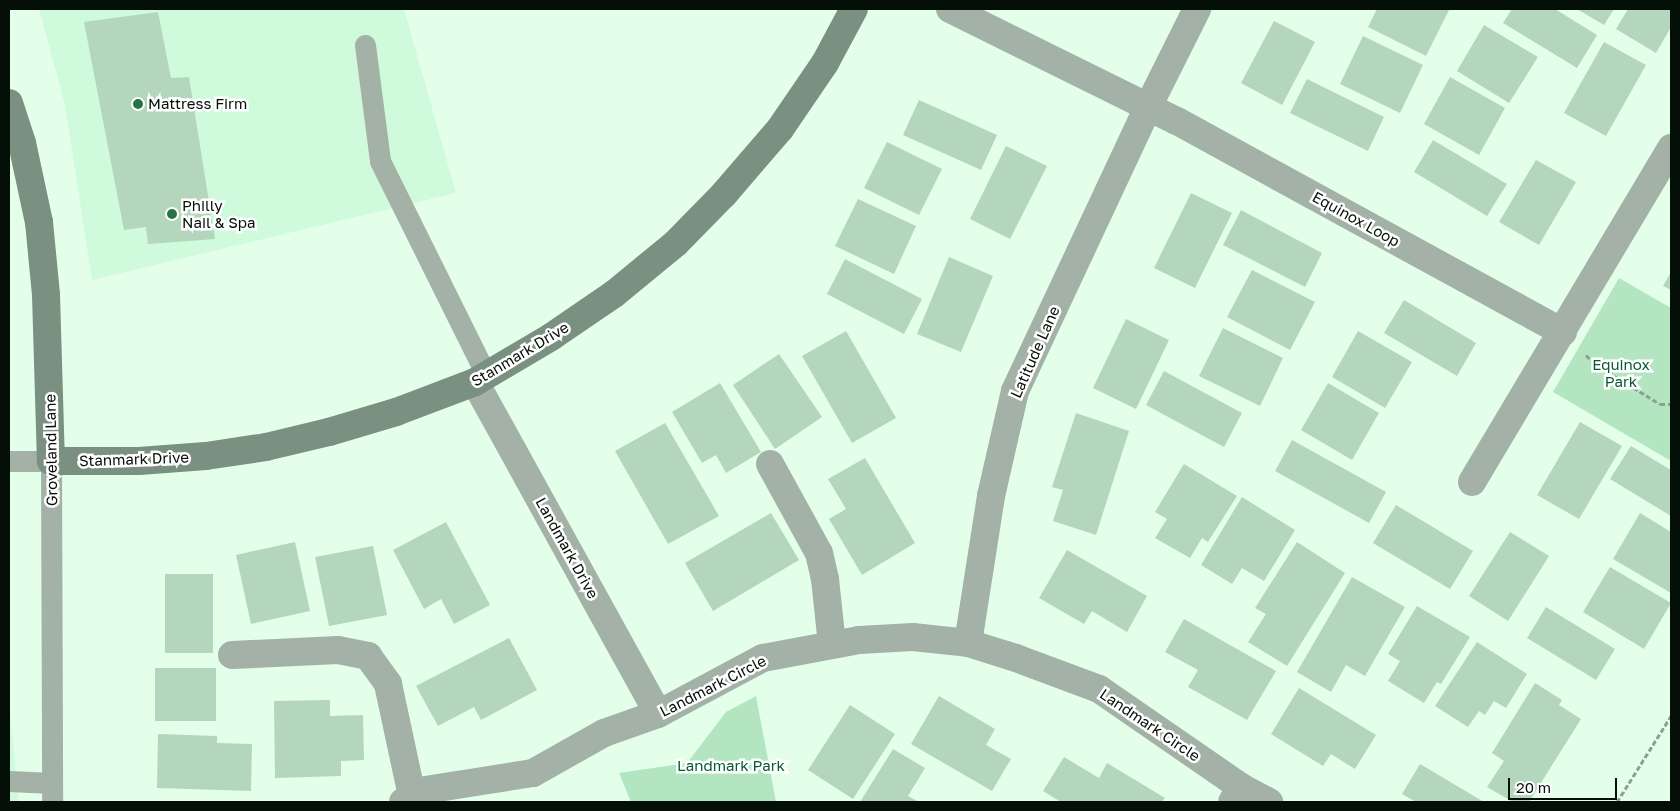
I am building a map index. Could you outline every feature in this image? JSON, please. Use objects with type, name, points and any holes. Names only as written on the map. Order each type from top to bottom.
[{"type":"main road","name":"Stanmark Drive","points":[[51,461],[140,461],[206,456],[266,447],[330,432],[396,412],[481,378],[551,337],[614,294],[676,243],[724,194],[780,129],[825,63],[854,9]]},
{"type":"main road","name":"Groveland Lane","points":[[9,103],[22,143],[39,222],[46,294],[51,461]]},
{"type":"street","name":"Equinox Loop","points":[[950,9],[1148,107],[1563,332]]},
{"type":"street","points":[[1148,107],[1197,9]]},
{"type":"street","name":"Latitude Lane","points":[[968,644],[991,496],[1015,391],[1148,107]]},
{"type":"street","points":[[1472,482],[1671,148]]},
{"type":"street","name":"Landmark Drive","points":[[481,378],[658,714]]},
{"type":"street","points":[[770,464],[819,553],[825,579],[832,645]]},
{"type":"street","name":"Landmark Circle","points":[[407,799],[419,791],[533,772],[604,733],[658,714],[763,658],[859,640],[913,637],[968,644],[1016,658],[1098,689],[1236,795],[1269,802]]},
{"type":"street","points":[[232,655],[338,650],[368,656],[388,684],[407,799]]},
{"type":"lane","points":[[365,45],[380,160],[481,378]]},
{"type":"lane","points":[[9,461],[51,461]]},
{"type":"lane","name":"Groveland Lane","points":[[51,461],[52,793]]},
{"type":"lane","points":[[9,780],[52,793]]},
{"type":"path","points":[[1563,332],[1595,364],[1660,404],[1671,404]]},
{"type":"path","points":[[1618,802],[1671,716]]},
{"type":"shaded area","points":[[39,9],[404,9],[456,193],[92,280],[65,105]]},
{"type":"shaded area","points":[[9,703],[19,802],[9,802]]},
{"type":"green space","name":"Equinox Park","points":[[1619,278],[1671,308],[1671,461],[1553,392]]},
{"type":"green space","name":"Landmark Park","points":[[756,696],[776,802],[631,802],[619,773],[687,763],[726,712]]},
{"type":"building","points":[[1377,9],[1449,10],[1426,56],[1368,27]]},
{"type":"building","points":[[1512,9],[1555,9],[1597,35],[1577,68],[1503,23]]},
{"type":"building","points":[[1577,9],[1614,9],[1604,25]]},
{"type":"building","points":[[1628,9],[1671,9],[1671,27],[1656,53],[1616,29]]},
{"type":"building","points":[[158,12],[171,78],[189,77],[215,239],[148,244],[146,227],[124,230],[84,22]]},
{"type":"building","points":[[1274,21],[1315,42],[1282,105],[1241,83]]},
{"type":"building","points":[[1484,25],[1538,57],[1509,103],[1457,71]]},
{"type":"building","points":[[1363,36],[1423,65],[1400,113],[1340,84]]},
{"type":"building","points":[[1604,42],[1646,65],[1606,136],[1564,113]]},
{"type":"building","points":[[1450,77],[1505,108],[1479,155],[1424,124]]},
{"type":"building","points":[[1307,79],[1384,117],[1368,151],[1290,113]]},
{"type":"building","points":[[919,100],[997,135],[981,170],[903,135]]},
{"type":"building","points":[[1433,140],[1507,184],[1487,216],[1414,172]]},
{"type":"building","points":[[887,142],[942,169],[919,215],[864,188]]},
{"type":"building","points":[[1006,146],[1047,166],[1010,239],[970,219]]},
{"type":"building","points":[[1536,160],[1576,182],[1539,245],[1499,222]]},
{"type":"building","points":[[1191,193],[1232,213],[1195,288],[1154,268]]},
{"type":"building","points":[[858,199],[916,226],[894,274],[835,246]]},
{"type":"building","points":[[1241,210],[1322,253],[1305,287],[1223,245]]},
{"type":"building","points":[[949,257],[993,276],[961,352],[917,334]]},
{"type":"building","points":[[845,259],[922,299],[904,334],[827,294]]},
{"type":"building","points":[[1252,270],[1315,302],[1290,350],[1227,317]]},
{"type":"building","points":[[1671,272],[1671,290],[1663,286]]},
{"type":"building","points":[[1404,300],[1476,343],[1457,376],[1384,333]]},
{"type":"building","points":[[1126,319],[1169,340],[1136,409],[1093,388]]},
{"type":"building","points":[[1223,328],[1283,358],[1260,406],[1199,376]]},
{"type":"building","points":[[846,331],[896,418],[852,443],[802,356]]},
{"type":"building","points":[[1358,331],[1412,362],[1385,408],[1332,377]]},
{"type":"building","points":[[779,354],[822,417],[775,449],[733,385]]},
{"type":"building","points":[[1164,371],[1242,413],[1224,447],[1146,405]]},
{"type":"building","points":[[720,383],[761,452],[726,473],[716,455],[702,463],[672,412]]},
{"type":"building","points":[[1328,383],[1379,413],[1352,460],[1301,430]]},
{"type":"building","points":[[1076,413],[1129,431],[1096,535],[1053,521],[1063,490],[1052,487]]},
{"type":"building","points":[[1580,422],[1622,446],[1579,519],[1537,495]]},
{"type":"building","points":[[665,423],[719,516],[668,544],[615,451]]},
{"type":"building","points":[[1292,440],[1386,492],[1369,523],[1275,471]]},
{"type":"building","points":[[1631,446],[1671,470],[1671,516],[1610,479]]},
{"type":"building","points":[[865,458],[915,543],[862,575],[829,519],[846,509],[828,479]]},
{"type":"building","points":[[1184,464],[1237,496],[1208,542],[1202,538],[1190,558],[1155,538],[1167,519],[1155,512]]},
{"type":"building","points":[[1242,497],[1295,530],[1264,581],[1242,568],[1232,584],[1201,565]]},
{"type":"building","points":[[1396,505],[1473,551],[1450,589],[1373,543]]},
{"type":"building","points":[[771,513],[799,560],[713,611],[685,563]]},
{"type":"building","points":[[1640,513],[1671,532],[1671,593],[1613,559]]},
{"type":"building","points":[[446,522],[490,605],[454,624],[441,599],[424,609],[393,550]]},
{"type":"building","points":[[1510,532],[1549,556],[1508,621],[1469,596]]},
{"type":"building","points":[[295,542],[310,611],[251,624],[236,555]]},
{"type":"building","points":[[1297,542],[1345,573],[1287,666],[1248,642],[1266,614],[1255,608]]},
{"type":"building","points":[[373,546],[387,615],[329,626],[315,557]]},
{"type":"building","points":[[1067,550],[1147,596],[1127,632],[1092,611],[1084,624],[1039,598]]},
{"type":"building","points":[[1610,567],[1671,603],[1644,649],[1583,612]]},
{"type":"building","points":[[165,574],[213,574],[213,653],[165,653]]},
{"type":"building","points":[[1352,577],[1405,607],[1365,676],[1346,665],[1331,692],[1297,672]]},
{"type":"building","points":[[1417,606],[1470,637],[1441,684],[1437,682],[1424,703],[1388,681],[1400,661],[1388,654]]},
{"type":"building","points":[[1546,607],[1615,649],[1596,680],[1527,638]]},
{"type":"building","points":[[1184,619],[1276,671],[1247,720],[1188,687],[1198,670],[1165,652]]},
{"type":"building","points":[[509,638],[537,690],[481,720],[474,707],[438,726],[416,686]]},
{"type":"building","points":[[1477,642],[1527,674],[1506,708],[1494,701],[1485,715],[1479,711],[1468,727],[1435,706]]},
{"type":"building","points":[[155,668],[216,668],[216,721],[155,721]]},
{"type":"building","points":[[1535,683],[1562,700],[1559,705],[1581,719],[1529,802],[1513,802],[1487,787],[1504,761],[1492,753]]},
{"type":"building","points":[[1299,688],[1376,735],[1355,769],[1331,754],[1323,766],[1271,734]]},
{"type":"building","points":[[939,696],[995,729],[986,745],[1011,759],[992,791],[911,744]]},
{"type":"building","points":[[330,700],[330,716],[363,715],[364,760],[341,761],[341,776],[275,778],[274,701]]},
{"type":"building","points":[[850,705],[895,734],[853,799],[808,770]]},
{"type":"building","points":[[158,734],[217,736],[217,743],[252,744],[251,791],[157,788]]},
{"type":"building","points":[[893,749],[925,768],[908,796],[919,802],[860,802]]},
{"type":"building","points":[[1064,757],[1099,778],[1107,763],[1165,798],[1162,802],[1061,802],[1043,791]]},
{"type":"building","points":[[1420,764],[1484,802],[1416,802],[1402,794]]},
{"type":"place","name":"Mattress Firm","points":[[138,104]]},
{"type":"place","name":"Philly Nail & Spa","points":[[172,214]]}]
